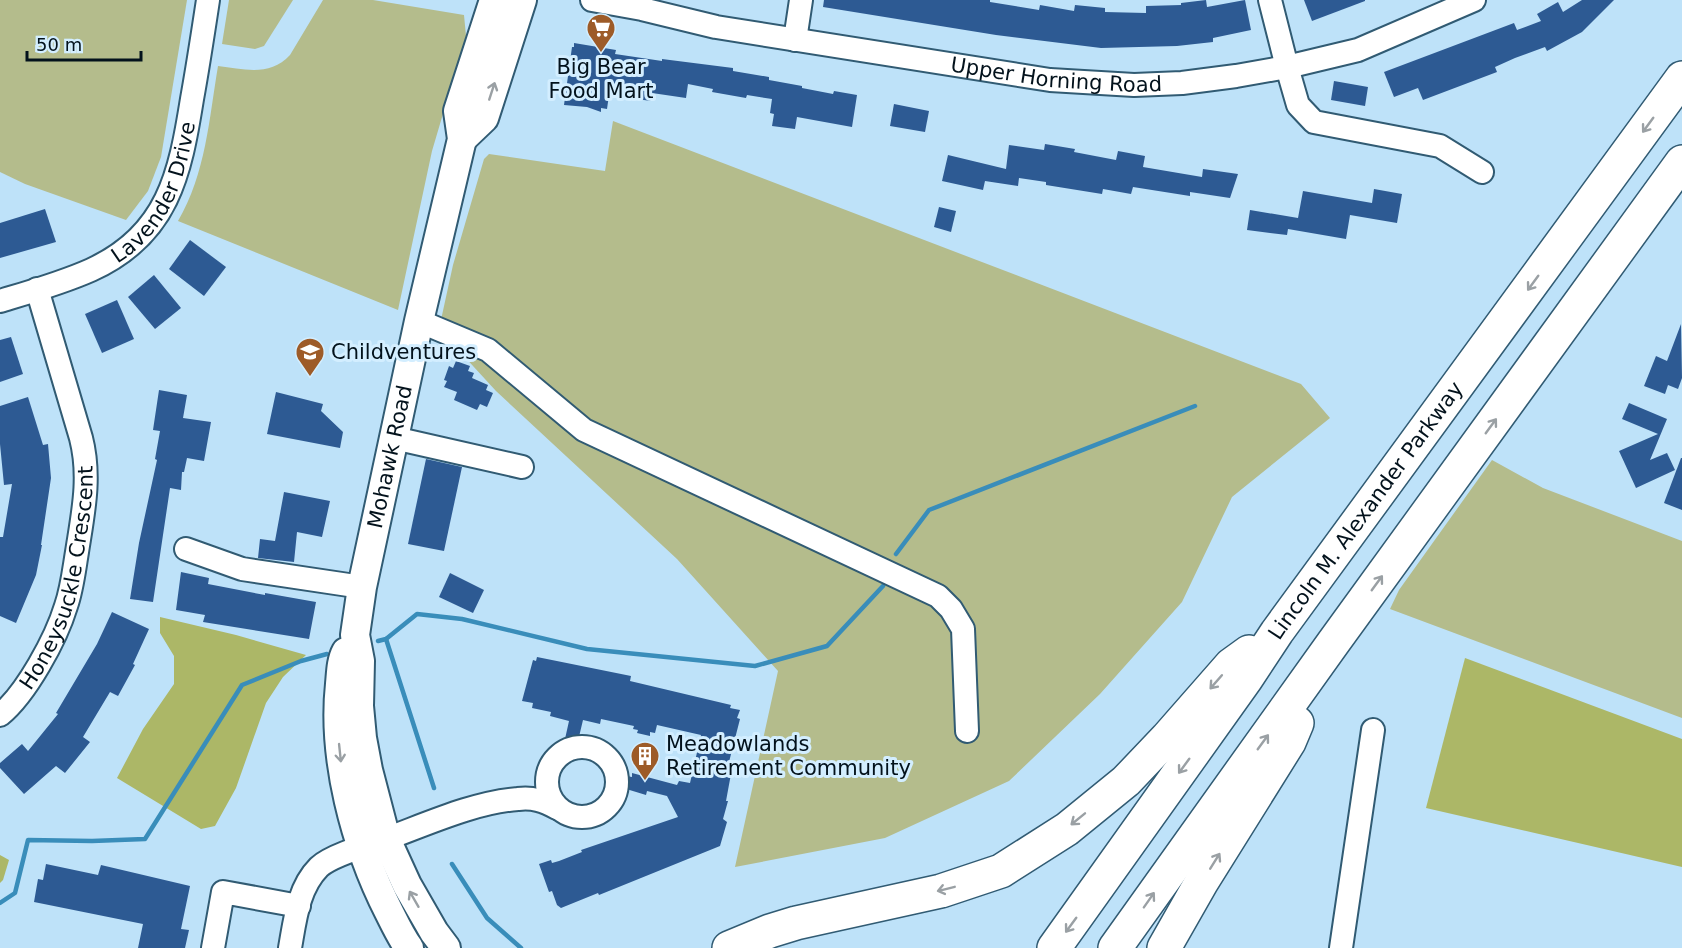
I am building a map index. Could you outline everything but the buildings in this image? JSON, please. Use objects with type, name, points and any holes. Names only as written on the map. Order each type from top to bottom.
[{"type":"highway","name":"Lincoln M. Alexander Parkway","points":[[1054,948],[1239,689],[1277,632],[1682,78]]},
{"type":"highway","points":[[1115,948],[1682,162]]},
{"type":"highway","points":[[729,948],[787,926],[941,891],[1001,871],[1067,829],[1126,781],[1231,665],[1277,632]]},
{"type":"highway","points":[[1164,948],[1201,883],[1288,742],[1334,643]]},
{"type":"main road","name":"Mohawk Road","points":[[409,948],[379,892],[368,770],[359,706],[360,661],[355,635],[362,588],[419,321],[462,139],[458,111],[494,0]]},
{"type":"main road","points":[[462,139],[483,118],[522,0]]},
{"type":"main road","name":"Mohawk Road","points":[[374,843],[407,885],[446,948]]},
{"type":"street","name":"Lavender Drive","points":[[0,301],[91,270],[116,255],[136,239],[160,211],[179,168],[208,0]]},
{"type":"street","name":"Upper Horning Road","points":[[592,0],[642,9],[716,27],[795,40],[1050,80],[1112,84],[1194,82],[1287,67],[1358,50],[1474,0]]},
{"type":"street","points":[[795,40],[801,0]]},
{"type":"street","points":[[1270,0],[1298,105],[1314,122],[1440,146],[1482,172]]},
{"type":"street","name":"Honeysuckle Crescent","points":[[0,716],[25,687],[48,647],[66,606],[87,481],[81,438],[37,289]]},
{"type":"street","points":[[419,321],[488,350],[584,430],[938,596],[951,609],[963,629],[967,732]]},
{"type":"street","points":[[394,438],[522,467]]},
{"type":"street","points":[[186,549],[242,569],[362,588]]},
{"type":"street","points":[[1341,948],[1373,730]]},
{"type":"street","points":[[290,948],[306,883],[320,866],[335,857],[429,821],[504,800],[521,798],[541,800],[567,815],[580,818],[593,816],[604,810],[612,801],[617,789],[616,772],[610,760],[601,752],[590,747],[578,747],[556,758],[538,787],[521,798]]},
{"type":"street","points":[[548,773],[547,786],[550,798],[557,808]]},
{"type":"street","points":[[213,948],[223,892],[299,906]]},
{"type":"green space","points":[[0,0],[187,0],[161,157],[148,191],[126,220],[25,184],[0,172]]},
{"type":"green space","points":[[229,0],[293,0],[264,46],[255,49],[222,44]]},
{"type":"green space","points":[[323,0],[373,0],[464,15],[466,36],[432,151],[398,310],[178,221],[201,165],[218,66],[256,70],[282,62],[290,55]]},
{"type":"green space","points":[[613,121],[1301,384],[1330,418],[1232,497],[1182,602],[1100,694],[1009,781],[885,838],[735,867],[778,671],[677,559],[496,391],[439,329],[453,265],[484,159],[489,154],[605,171]]},
{"type":"green space","points":[[1492,460],[1543,488],[1682,541],[1682,718],[1390,609],[1399,590]]},
{"type":"green space","points":[[160,617],[306,655],[283,677],[266,703],[236,788],[215,826],[201,829],[117,778],[143,729],[174,684],[174,656],[160,633]]},
{"type":"green space","points":[[1465,658],[1682,739],[1682,867],[1426,808]]},
{"type":"green space","points":[[0,855],[9,860],[0,883]]},
{"type":"waterway","points":[[896,554],[929,510],[1195,406]]},
{"type":"waterway","points":[[378,641],[386,639],[417,614],[462,619],[587,649],[755,666],[827,646],[883,586]]},
{"type":"waterway","points":[[386,639],[434,788]]},
{"type":"waterway","points":[[0,903],[15,893],[28,840],[145,839],[242,685],[301,661],[327,654]]},
{"type":"waterway","points":[[452,864],[487,918],[521,948]]},
{"type":"place","name":"Big Bear Food Mart","points":[[601,54]]},
{"type":"place","name":"Childventures","points":[[310,378]]},
{"type":"place","name":"Meadowlands Retirement Community","points":[[645,782]]}]
